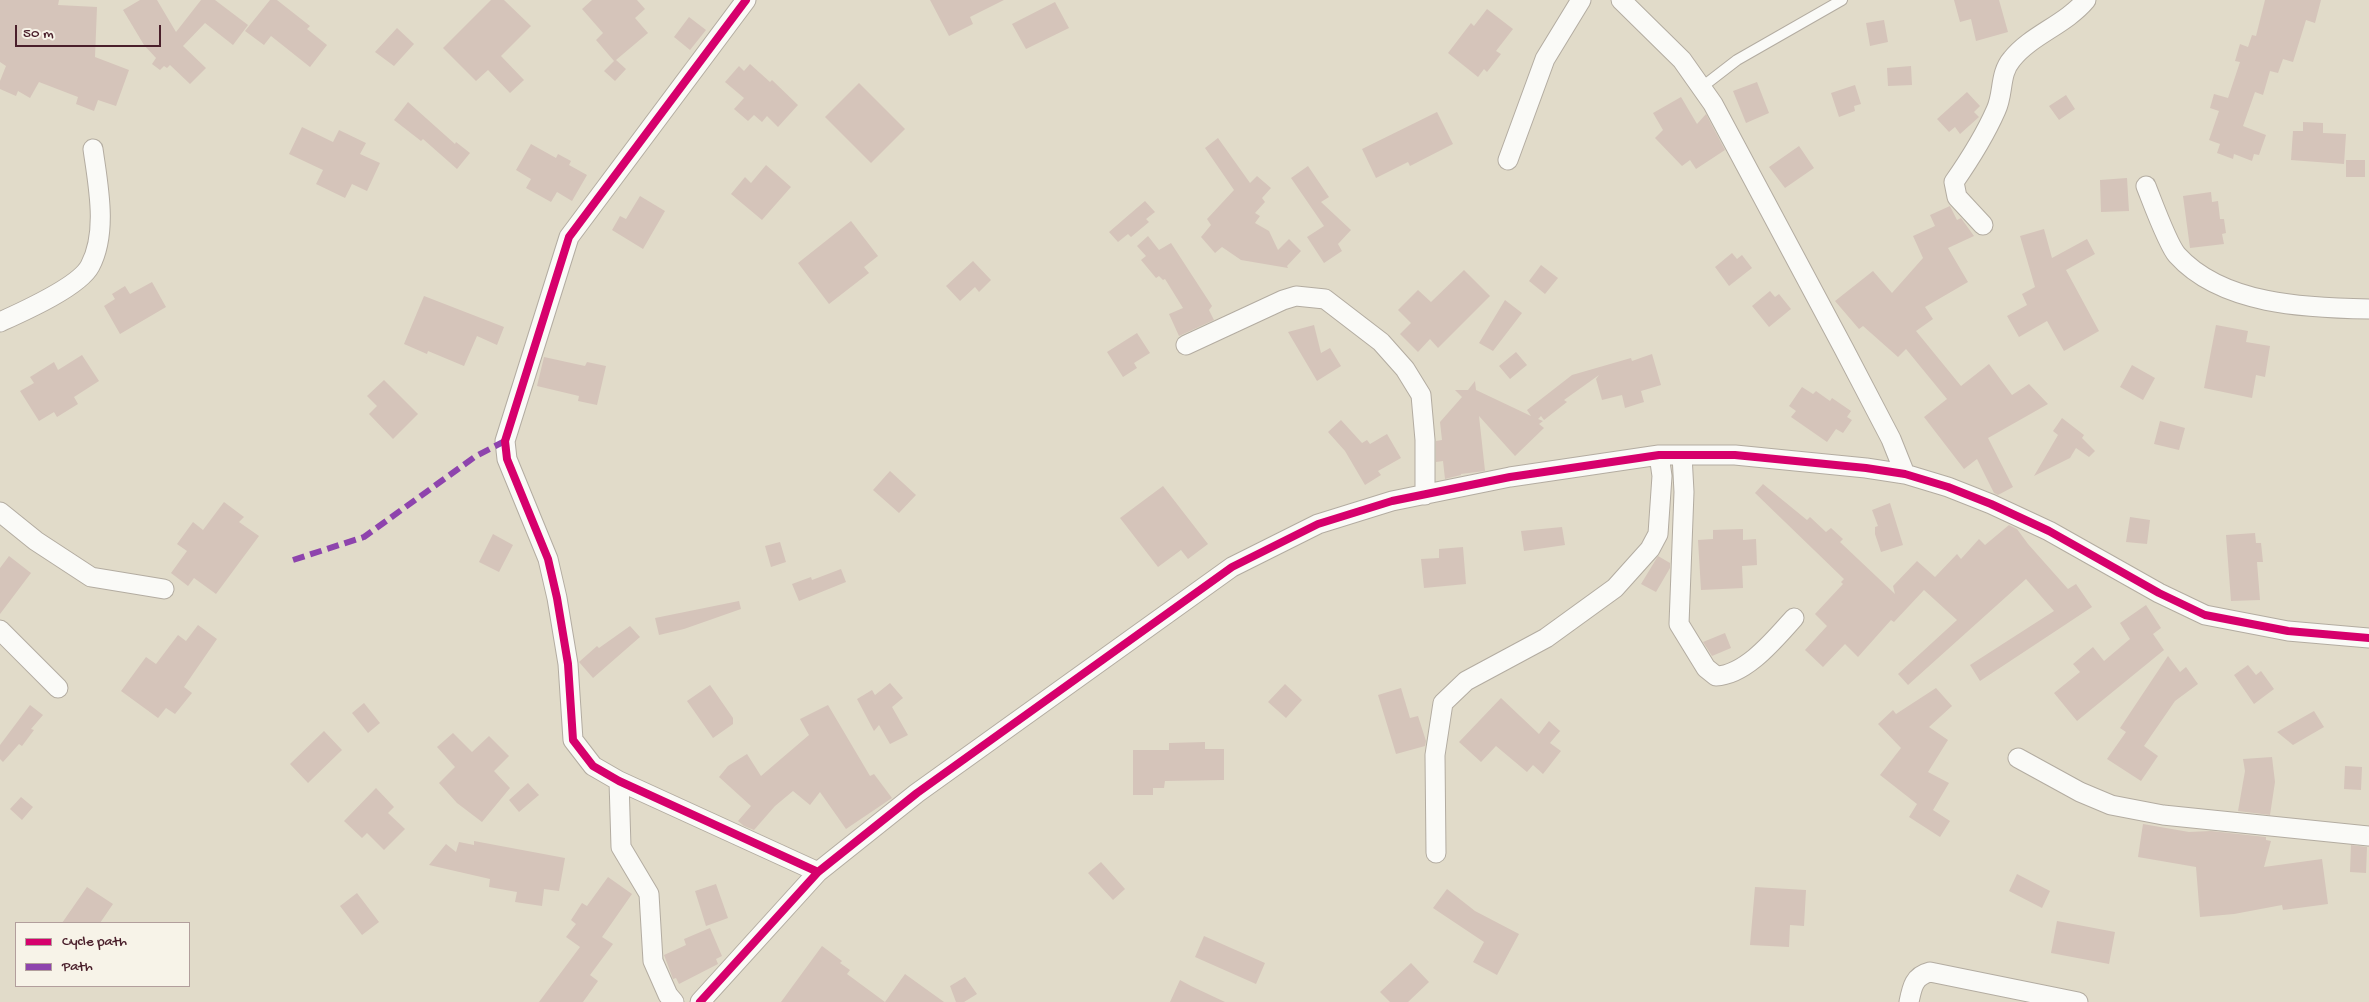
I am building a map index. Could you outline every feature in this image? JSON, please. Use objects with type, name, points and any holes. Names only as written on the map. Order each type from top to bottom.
[{"type":"street","points":[[746,0],[569,237],[505,441],[507,459],[548,559],[557,598],[568,664],[573,740],[593,766],[619,782],[818,872]]},
{"type":"street","points":[[1508,160],[1545,60],[1581,0]]},
{"type":"street","points":[[1621,0],[1682,60],[1702,87],[1844,349],[1891,439],[1905,474]]},
{"type":"street","points":[[1983,225],[1957,197],[1954,182],[1971,158],[1998,108],[2001,84],[2007,65],[2023,48],[2068,18],[2086,0]]},
{"type":"street","points":[[0,322],[64,290],[90,268],[96,251],[101,212],[93,149]]},
{"type":"street","points":[[2146,186],[2176,254],[2211,283],[2266,301],[2319,308],[2369,309]]},
{"type":"street","points":[[1186,345],[1282,300],[1296,296],[1325,299],[1381,342],[1405,369],[1421,395],[1425,440],[1425,495]]},
{"type":"street","points":[[1682,454],[1684,492],[1679,624],[1706,668],[1716,676],[1728,676],[1763,651],[1794,618]]},
{"type":"street","points":[[700,1002],[818,872],[916,793],[1232,567],[1318,524],[1392,501],[1510,477],[1659,455],[1682,454],[1777,458],[1905,474],[1971,496],[2049,530],[2159,593],[2205,615],[2288,631],[2369,638]]},
{"type":"street","points":[[1436,853],[1434,755],[1444,703],[1466,681],[1546,638],[1615,588],[1650,549],[1658,534],[1662,476],[1659,455]]},
{"type":"street","points":[[0,512],[36,542],[91,577],[164,589]]},
{"type":"street","points":[[0,630],[58,688]]},
{"type":"street","points":[[2018,758],[2080,792],[2111,806],[2163,815],[2369,836]]},
{"type":"street","points":[[619,782],[621,847],[649,894],[653,961],[668,995],[674,1002]]},
{"type":"street","points":[[1909,1002],[1916,979],[1922,974],[1930,972],[2078,1002]]},
{"type":"lane","points":[[1702,87],[1737,60],[1842,0]]},
{"type":"building","points":[[0,0],[59,0],[58,5],[97,7],[95,57],[129,70],[116,106],[98,100],[94,111],[76,104],[78,97],[39,82],[30,98],[18,91],[16,96],[0,89],[0,81],[6,66],[0,62]]},
{"type":"building","points":[[140,0],[157,0],[176,32],[201,0],[215,0],[248,25],[233,45],[205,23],[183,46],[206,68],[190,84],[170,65],[167,68],[164,66],[160,70],[152,64],[156,58],[144,45],[123,10]]},
{"type":"building","points":[[270,0],[277,0],[310,26],[307,29],[327,45],[310,67],[271,36],[264,45],[245,31]]},
{"type":"building","points":[[491,0],[504,0],[531,26],[501,56],[524,80],[510,93],[488,70],[476,81],[443,48]]},
{"type":"building","points":[[592,0],[637,0],[645,9],[635,18],[648,33],[616,60],[626,69],[615,81],[604,71],[614,61],[596,40],[603,33],[582,9]]},
{"type":"building","points":[[930,0],[1004,0],[970,17],[973,24],[949,36]]},
{"type":"building","points":[[1954,0],[1999,0],[2008,32],[1976,41],[1971,19],[1960,22]]},
{"type":"building","points":[[2265,0],[2321,0],[2315,23],[2306,20],[2293,62],[2283,59],[2278,73],[2270,71],[2263,95],[2255,92],[2243,126],[2266,135],[2259,155],[2254,154],[2252,161],[2234,154],[2233,159],[2217,153],[2220,144],[2209,140],[2219,111],[2210,108],[2214,94],[2228,98],[2240,62],[2235,61],[2240,44],[2248,47],[2252,35],[2256,36]]},
{"type":"building","points":[[1055,2],[1069,28],[1026,49],[1012,24]]},
{"type":"building","points":[[1487,9],[1513,29],[1496,51],[1501,54],[1487,72],[1484,69],[1478,77],[1448,53],[1471,23],[1474,26]]},
{"type":"building","points":[[689,17],[706,30],[690,50],[674,37]]},
{"type":"building","points":[[1884,20],[1888,42],[1870,46],[1866,23]]},
{"type":"building","points":[[397,28],[414,44],[394,66],[375,52]]},
{"type":"building","points":[[750,64],[770,82],[772,80],[798,105],[778,127],[767,116],[762,122],[754,115],[748,121],[734,109],[744,98],[725,82],[739,66],[744,71]]},
{"type":"building","points":[[1911,66],[1912,85],[1888,86],[1887,68]]},
{"type":"building","points":[[1757,82],[1769,113],[1746,123],[1733,91]]},
{"type":"building","points":[[859,83],[905,129],[871,163],[825,117]]},
{"type":"building","points":[[1855,85],[1861,104],[1854,106],[1855,111],[1839,117],[1831,93]]},
{"type":"building","points":[[1967,92],[1980,106],[1974,112],[1979,117],[1960,134],[1955,127],[1949,132],[1937,119]]},
{"type":"building","points":[[2066,95],[2075,109],[2059,120],[2049,106]]},
{"type":"building","points":[[1681,97],[1697,124],[1706,114],[1725,150],[1696,169],[1690,160],[1682,166],[1655,138],[1663,130],[1653,113]]},
{"type":"building","points":[[408,102],[455,144],[456,142],[470,153],[457,169],[423,139],[421,141],[394,120]]},
{"type":"building","points":[[1437,112],[1453,144],[1410,166],[1408,162],[1376,178],[1362,149]]},
{"type":"building","points":[[2303,122],[2323,123],[2323,133],[2346,134],[2344,164],[2291,160],[2293,131],[2303,131]]},
{"type":"building","points":[[302,127],[333,142],[339,130],[366,143],[360,154],[380,163],[367,191],[352,184],[345,198],[316,184],[323,170],[289,154]]},
{"type":"building","points":[[1218,138],[1250,183],[1257,176],[1271,188],[1262,198],[1265,202],[1255,213],[1260,216],[1255,223],[1269,231],[1278,250],[1289,239],[1301,251],[1287,266],[1288,268],[1241,260],[1222,247],[1215,253],[1201,237],[1211,225],[1207,219],[1234,190],[1205,148]]},
{"type":"building","points":[[531,144],[556,158],[558,154],[571,161],[569,165],[587,175],[572,201],[557,192],[551,202],[526,188],[531,179],[516,170]]},
{"type":"building","points":[[1799,146],[1814,168],[1785,188],[1769,167]]},
{"type":"building","points":[[2346,160],[2365,160],[2365,177],[2346,177]]},
{"type":"building","points":[[766,165],[791,187],[762,220],[731,194],[745,177],[751,183]]},
{"type":"building","points":[[1308,166],[1329,197],[1321,202],[1351,230],[1338,244],[1342,251],[1324,263],[1307,237],[1324,226],[1291,178]]},
{"type":"building","points":[[2127,178],[2129,211],[2101,212],[2100,180]]},
{"type":"building","points":[[2211,192],[2212,202],[2218,201],[2220,219],[2224,219],[2226,233],[2222,234],[2224,244],[2190,248],[2183,196]]},
{"type":"building","points":[[640,196],[665,211],[643,249],[612,230],[620,216],[626,219]]},
{"type":"building","points":[[1145,201],[1155,212],[1146,219],[1149,222],[1131,237],[1128,234],[1118,242],[1109,232]]},
{"type":"building","points":[[1950,206],[1957,220],[1961,218],[1974,236],[1948,248],[1968,282],[1925,307],[1933,319],[1916,331],[1961,386],[1989,364],[2012,395],[2029,384],[2048,404],[1988,438],[2013,487],[1998,495],[1994,493],[1977,459],[1964,469],[1924,417],[1947,399],[1906,349],[1898,357],[1863,326],[1859,329],[1835,301],[1873,271],[1892,293],[1923,258],[1913,236],[1935,226],[1930,215]]},
{"type":"building","points":[[851,221],[878,256],[864,267],[869,273],[829,304],[798,263]]},
{"type":"building","points":[[2044,229],[2052,258],[2087,239],[2095,254],[2066,270],[2099,331],[2064,351],[2047,321],[2019,337],[2007,316],[2027,305],[2022,294],[2035,287],[2020,236]]},
{"type":"building","points":[[1148,236],[1159,250],[1171,243],[1212,306],[1209,310],[1214,320],[1179,336],[1169,314],[1183,308],[1165,279],[1163,280],[1159,276],[1156,278],[1141,260],[1146,256],[1137,246]]},
{"type":"building","points":[[1732,253],[1737,259],[1742,255],[1752,268],[1729,286],[1715,267]]},
{"type":"building","points":[[973,261],[991,280],[979,292],[975,287],[960,301],[946,286]]},
{"type":"building","points":[[1541,265],[1558,278],[1545,294],[1529,281]]},
{"type":"building","points":[[1464,270],[1490,296],[1438,348],[1430,339],[1418,352],[1400,334],[1411,323],[1398,310],[1418,290],[1431,302]]},
{"type":"building","points":[[152,282],[166,307],[120,334],[104,306],[115,299],[112,294],[125,286],[130,294]]},
{"type":"building","points":[[1770,291],[1775,297],[1779,294],[1791,309],[1769,327],[1752,306]]},
{"type":"building","points":[[424,296],[504,327],[497,345],[477,336],[464,366],[428,351],[427,354],[404,344]]},
{"type":"building","points":[[1505,300],[1522,313],[1493,351],[1479,343]]},
{"type":"building","points":[[1314,325],[1321,353],[1330,348],[1341,366],[1317,381],[1288,332]]},
{"type":"building","points":[[2216,325],[2248,331],[2246,342],[2270,346],[2265,377],[2256,375],[2252,398],[2204,388]]},
{"type":"building","points":[[1137,333],[1150,353],[1134,363],[1137,368],[1123,377],[1107,352]]},
{"type":"building","points":[[1516,352],[1527,365],[1510,379],[1499,366]]},
{"type":"building","points":[[1652,354],[1661,385],[1641,391],[1644,402],[1625,408],[1622,395],[1602,400],[1596,379],[1599,375],[1564,400],[1567,402],[1544,420],[1541,416],[1538,419],[1543,421],[1539,424],[1544,428],[1515,456],[1479,416],[1485,471],[1461,474],[1445,479],[1443,461],[1436,462],[1436,441],[1442,440],[1440,422],[1462,397],[1455,390],[1468,390],[1475,381],[1476,390],[1531,416],[1527,410],[1572,375],[1631,358],[1632,361]]},
{"type":"building","points":[[82,355],[99,381],[74,397],[78,404],[57,417],[54,412],[39,421],[20,391],[34,383],[30,377],[54,362],[58,370]]},
{"type":"building","points":[[544,357],[585,366],[587,362],[606,366],[597,405],[578,401],[579,396],[537,386]]},
{"type":"building","points":[[2132,365],[2155,378],[2143,400],[2120,387]]},
{"type":"building","points":[[384,380],[418,414],[393,439],[369,414],[377,406],[367,396]]},
{"type":"building","points":[[1802,387],[1813,394],[1816,391],[1830,401],[1832,398],[1851,411],[1847,417],[1852,420],[1843,433],[1836,429],[1827,442],[1791,417],[1796,411],[1789,406]]},
{"type":"building","points":[[2062,418],[2084,435],[2082,438],[2095,451],[2089,457],[2076,448],[2070,458],[2034,476],[2058,435],[2053,431]]},
{"type":"building","points":[[1341,420],[1362,443],[1367,440],[1370,444],[1387,434],[1401,458],[1378,471],[1381,475],[1365,485],[1345,451],[1328,432]]},
{"type":"building","points":[[2160,421],[2185,428],[2179,450],[2154,444]]},
{"type":"building","points":[[890,471],[916,495],[899,513],[873,490]]},
{"type":"building","points":[[1763,484],[1807,520],[1810,517],[1826,532],[1831,528],[1843,539],[1840,542],[1895,594],[1893,586],[1917,561],[1935,577],[1957,554],[1961,559],[1979,539],[1985,545],[2009,525],[2017,529],[2068,589],[2076,584],[2092,607],[1980,681],[1970,665],[2054,611],[2026,579],[1908,685],[1898,674],[1957,620],[1924,590],[1894,622],[1891,620],[1858,657],[1845,644],[1823,667],[1805,650],[1827,626],[1815,614],[1843,584],[1841,582],[1844,579],[1755,493]]},
{"type":"building","points":[[1163,486],[1208,544],[1188,559],[1181,550],[1158,567],[1120,518]]},
{"type":"building","points":[[224,502],[244,517],[239,522],[259,536],[216,594],[194,578],[188,586],[171,573],[187,551],[177,544],[193,522],[203,530]]},
{"type":"building","points":[[1890,503],[1903,545],[1881,552],[1875,534],[1875,527],[1878,526],[1872,510]]},
{"type":"building","points":[[2130,517],[2150,520],[2147,544],[2126,542]]},
{"type":"building","points":[[1562,527],[1565,545],[1524,551],[1521,531]]},
{"type":"building","points":[[1743,529],[1743,540],[1756,539],[1757,565],[1742,566],[1743,588],[1701,590],[1698,540],[1713,539],[1713,530]]},
{"type":"building","points":[[2255,533],[2256,543],[2261,543],[2263,562],[2257,562],[2260,600],[2231,601],[2226,535]]},
{"type":"building","points":[[493,534],[513,545],[499,572],[479,562]]},
{"type":"building","points":[[780,542],[786,562],[771,567],[765,546]]},
{"type":"building","points":[[1463,547],[1466,584],[1424,588],[1421,559],[1439,558],[1439,549]]},
{"type":"building","points":[[9,556],[31,573],[0,614],[0,568]]},
{"type":"building","points":[[1658,556],[1670,563],[1670,568],[1656,592],[1641,584]]},
{"type":"building","points":[[841,569],[846,582],[799,601],[792,584],[811,577],[812,580]]},
{"type":"building","points":[[739,601],[741,609],[684,629],[659,635],[655,618]]},
{"type":"building","points":[[2146,605],[2161,628],[2153,634],[2164,650],[2077,721],[2054,693],[2080,672],[2073,664],[2093,647],[2104,661],[2130,639],[2120,623]]},
{"type":"building","points":[[198,625],[217,639],[184,687],[192,693],[175,714],[166,708],[158,718],[121,691],[146,657],[156,664],[178,635],[186,641]]},
{"type":"building","points":[[630,626],[640,637],[593,678],[579,662],[597,646],[599,648]]},
{"type":"building","points":[[1725,633],[1731,648],[1712,656],[1703,642]]},
{"type":"building","points":[[2168,656],[2180,672],[2186,667],[2198,684],[2175,701],[2144,746],[2158,756],[2141,781],[2107,759],[2126,732],[2120,728]]},
{"type":"building","points":[[2248,665],[2256,675],[2261,671],[2274,689],[2254,704],[2234,675]]},
{"type":"building","points":[[890,683],[903,698],[892,707],[908,735],[890,744],[879,725],[874,731],[857,699],[872,690],[875,695]]},
{"type":"building","points":[[1285,684],[1302,700],[1286,718],[1268,702]]},
{"type":"building","points":[[710,685],[733,718],[733,724],[713,738],[687,701]]},
{"type":"building","points":[[1401,688],[1410,718],[1418,716],[1426,741],[1425,746],[1396,754],[1378,695]]},
{"type":"building","points":[[1936,688],[1952,706],[1929,727],[1948,740],[1928,772],[1949,783],[1933,810],[1950,821],[1940,837],[1909,817],[1917,804],[1880,775],[1901,748],[1878,724],[1893,710],[1896,714]]},
{"type":"building","points":[[1501,698],[1539,734],[1549,721],[1560,731],[1550,743],[1561,751],[1543,774],[1533,765],[1527,772],[1496,746],[1481,762],[1459,742]]},
{"type":"building","points":[[364,703],[380,723],[368,733],[352,713]]},
{"type":"building","points":[[30,705],[43,715],[31,729],[34,730],[22,746],[19,744],[3,762],[0,759],[0,745]]},
{"type":"building","points":[[828,705],[870,776],[874,774],[892,798],[846,829],[820,792],[810,805],[793,791],[775,806],[754,830],[744,826],[738,821],[751,806],[719,777],[728,766],[747,754],[761,776],[809,735],[800,719]]},
{"type":"building","points":[[2314,711],[2324,727],[2293,745],[2277,732]]},
{"type":"building","points":[[324,731],[342,750],[308,783],[290,764]]},
{"type":"building","points":[[453,733],[472,752],[489,736],[509,756],[494,771],[510,788],[482,822],[457,803],[439,783],[455,767],[437,747]]},
{"type":"building","points":[[1205,742],[1205,749],[1224,749],[1224,780],[1165,781],[1164,788],[1153,788],[1153,795],[1133,795],[1133,750],[1169,750],[1169,743]]},
{"type":"building","points":[[2272,757],[2275,782],[2270,815],[2238,811],[2245,771],[2243,759]]},
{"type":"building","points":[[2345,766],[2362,767],[2361,790],[2344,789]]},
{"type":"building","points":[[528,783],[539,795],[519,812],[509,800]]},
{"type":"building","points":[[376,788],[394,807],[388,813],[405,829],[384,850],[367,833],[362,838],[344,821]]},
{"type":"building","points":[[21,797],[33,807],[22,820],[10,809]]},
{"type":"building","points":[[2143,824],[2189,832],[2211,831],[2266,837],[2266,840],[2271,841],[2264,867],[2322,859],[2328,904],[2283,910],[2282,905],[2234,914],[2200,917],[2196,867],[2138,857]]},
{"type":"building","points":[[474,841],[565,858],[559,891],[544,889],[542,906],[515,902],[517,892],[489,887],[490,879],[429,865],[446,844],[456,852],[459,842],[474,845]]},
{"type":"building","points":[[2351,845],[2367,847],[2366,873],[2350,872]]},
{"type":"building","points":[[1101,862],[1125,889],[1113,900],[1088,873]]},
{"type":"building","points":[[2017,874],[2050,891],[2042,908],[2009,891]]},
{"type":"building","points":[[608,877],[632,894],[602,937],[613,944],[590,975],[598,981],[583,1002],[539,1002],[580,947],[566,937],[576,924],[571,920],[582,903],[587,906]]},
{"type":"building","points":[[716,884],[728,918],[706,926],[695,891]]},
{"type":"building","points":[[87,887],[113,904],[101,922],[63,922]]},
{"type":"building","points":[[1755,887],[1806,890],[1804,926],[1790,925],[1789,947],[1750,945]]},
{"type":"building","points":[[1447,889],[1475,911],[1519,934],[1497,975],[1473,962],[1484,942],[1433,908]]},
{"type":"building","points":[[357,893],[379,922],[362,935],[340,906]]},
{"type":"building","points":[[2057,921],[2115,932],[2109,964],[2051,953]]},
{"type":"building","points":[[710,928],[722,956],[716,959],[718,964],[679,984],[676,978],[673,979],[664,955],[686,945],[684,939]]},
{"type":"building","points":[[1204,936],[1265,963],[1256,984],[1195,957]]},
{"type":"building","points":[[822,946],[842,961],[840,963],[850,970],[847,974],[885,1002],[781,1002]]},
{"type":"building","points":[[1411,963],[1429,982],[1408,1002],[1390,1002],[1380,992]]},
{"type":"building","points":[[905,974],[944,1002],[885,1002]]},
{"type":"building","points":[[965,977],[977,994],[964,1002],[956,1002],[950,986]]},
{"type":"building","points":[[1180,980],[1191,986],[1225,1002],[1170,1002]]},
{"type":"marked path","points":[[293,560],[364,537],[476,456],[505,441]]},
{"type":"cycle path","points":[[746,0],[569,237],[505,441],[507,459],[548,559],[557,598],[568,664],[573,740],[593,766],[619,781],[818,872]]},
{"type":"cycle path","points":[[700,1002],[818,872],[917,793],[1232,567],[1318,524],[1392,501],[1510,477],[1659,455],[1735,455],[1866,468],[1905,474],[1948,487],[1991,504],[2049,531],[2159,593],[2205,615],[2288,631],[2369,638]]}]
